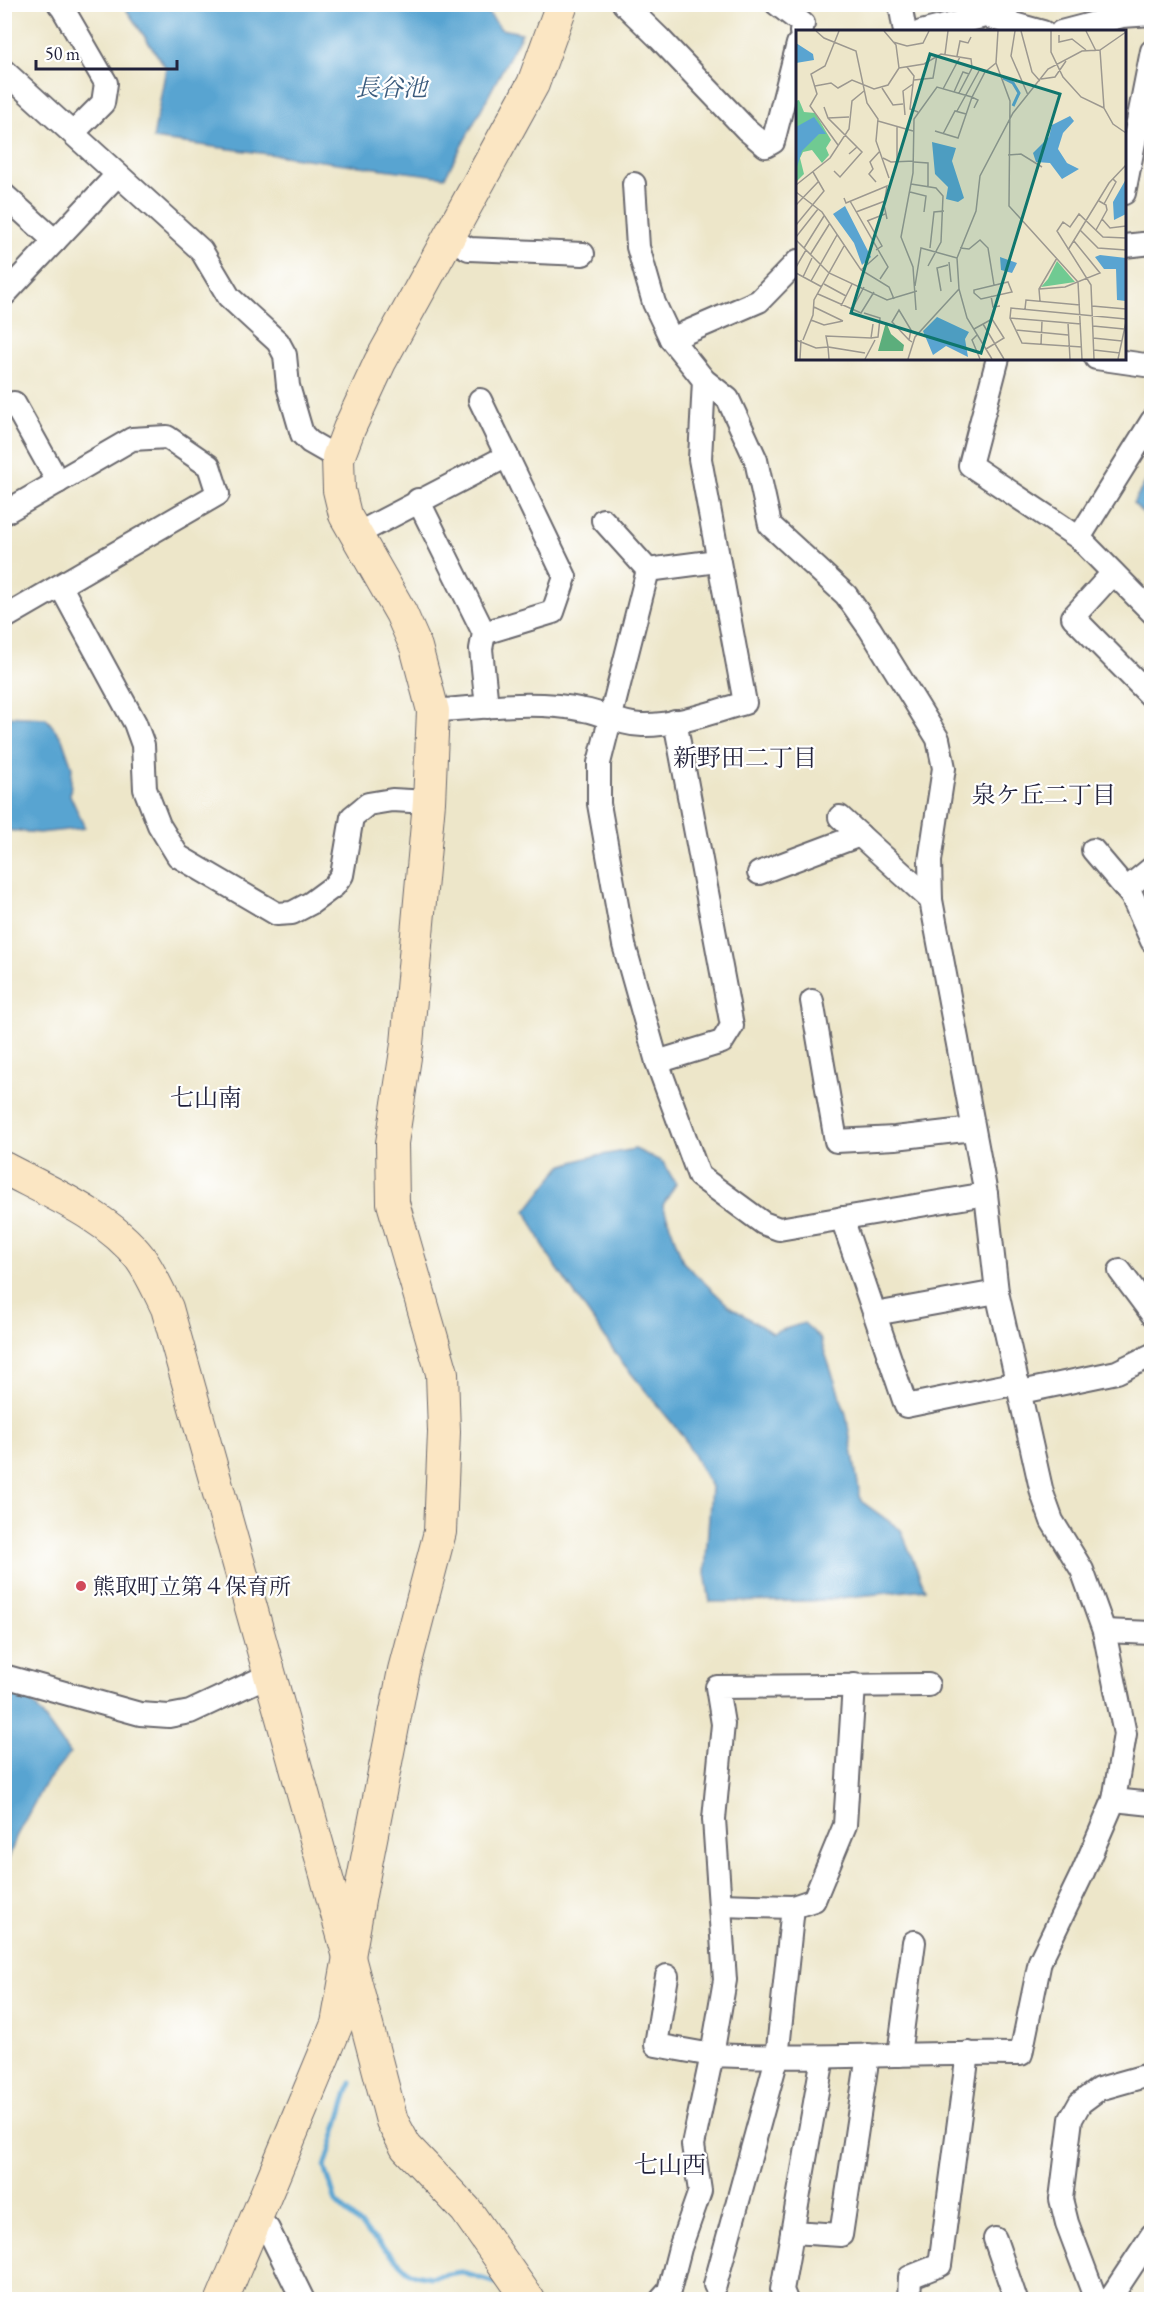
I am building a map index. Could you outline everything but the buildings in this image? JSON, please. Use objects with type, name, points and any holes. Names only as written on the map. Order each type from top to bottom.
[{"type":"street","points":[[59,4],[106,83],[103,103],[73,133]]},
{"type":"street","points":[[222,2300],[337,2024],[404,1670],[440,1532],[444,1432],[442,1372],[393,1203],[392,1143],[407,1044],[429,802],[433,711],[416,647],[401,613],[345,515],[339,490],[338,458],[380,362],[533,84],[562,4]]},
{"type":"street","points":[[624,4],[746,129],[766,146],[772,142],[796,52]]},
{"type":"street","points":[[777,4],[802,24],[801,30]]},
{"type":"street","points":[[900,4],[905,30]]},
{"type":"street","points":[[1069,30],[1122,16],[1152,14]]},
{"type":"street","points":[[929,30],[985,16],[1035,30]]},
{"type":"street","points":[[1126,188],[1152,51]]},
{"type":"street","points":[[4,71],[201,250],[229,297],[278,342],[285,355],[288,386],[302,434],[310,442],[338,458]]},
{"type":"street","points":[[4,295],[117,175]]},
{"type":"street","points":[[634,184],[638,247],[654,303],[671,339],[704,380],[728,399],[756,460],[770,525],[846,596],[870,629],[938,739],[944,768],[930,861],[931,900],[986,1194],[997,1292],[1042,1493],[1052,1521],[1082,1570],[1104,1631],[1125,1734],[1114,1800],[1083,1872],[1040,1961],[1021,2054],[968,2053],[777,2058],[712,2055],[656,2045],[667,1976]]},
{"type":"street","points":[[4,195],[55,241]]},
{"type":"street","points":[[447,237],[469,249],[583,254]]},
{"type":"street","points":[[1126,246],[1152,243]]},
{"type":"street","points":[[671,339],[759,301],[796,263]]},
{"type":"street","points":[[997,360],[970,465],[1078,538],[1152,612]]},
{"type":"street","points":[[1110,360],[1152,366]]},
{"type":"street","points":[[433,711],[553,706],[586,710],[609,719],[642,725],[675,721],[745,703],[700,459],[704,380]]},
{"type":"street","points":[[480,400],[565,577],[553,612],[484,633]]},
{"type":"street","points":[[4,408],[14,403],[58,482]]},
{"type":"street","points":[[1078,538],[1152,421]]},
{"type":"street","points":[[4,513],[132,439],[167,437],[209,466],[218,494],[4,618]]},
{"type":"street","points":[[355,535],[418,500],[507,456]]},
{"type":"street","points":[[418,500],[484,633],[481,649],[487,707]]},
{"type":"street","points":[[603,520],[648,570]]},
{"type":"street","points":[[648,570],[717,561]]},
{"type":"street","points":[[648,570],[599,764],[599,804],[624,945],[657,1062],[699,1176],[763,1223],[779,1229],[986,1194]]},
{"type":"street","points":[[1113,573],[1073,617],[1152,697]]},
{"type":"street","points":[[61,587],[135,723],[143,745],[146,789],[159,825],[178,856],[277,914],[292,913],[311,903],[334,886],[342,875],[352,817],[368,804],[392,800],[429,802]]},
{"type":"street","points":[[657,1062],[722,1042],[732,1026],[675,721]]},
{"type":"street","points":[[840,817],[931,900]]},
{"type":"street","points":[[759,873],[860,835]]},
{"type":"street","points":[[1093,850],[1132,896],[1152,941]]},
{"type":"street","points":[[1126,889],[1152,868]]},
{"type":"street","points":[[813,1001],[836,1141],[895,1138],[973,1129]]},
{"type":"street","points":[[4,1168],[81,1209],[118,1236],[140,1258],[167,1308],[349,1957],[392,2121],[406,2147],[466,2210],[529,2300]]},
{"type":"street","points":[[842,1218],[906,1406],[1117,1372],[1152,1355]]},
{"type":"street","points":[[1120,1271],[1152,1314]]},
{"type":"street","points":[[875,1314],[997,1292]]},
{"type":"street","points":[[1104,1631],[1152,1633]]},
{"type":"street","points":[[4,1676],[140,1714],[169,1716],[190,1712],[269,1675]]},
{"type":"street","points":[[661,2300],[669,2290],[680,2248],[700,2191],[693,2145],[725,1980],[714,1819],[723,1724],[717,1687],[928,1685]]},
{"type":"street","points":[[720,1905],[793,1907],[814,1900],[845,1825],[854,1686]]},
{"type":"street","points":[[1114,1800],[1152,1804]]},
{"type":"street","points":[[716,2285],[777,2058],[793,1907]]},
{"type":"street","points":[[900,2055],[914,1942]]},
{"type":"street","points":[[909,2300],[910,2277],[940,2265],[968,2053]]},
{"type":"street","points":[[792,2232],[841,2235],[868,2055]]},
{"type":"street","points":[[786,2300],[782,2290],[823,2057]]},
{"type":"street","points":[[1096,2300],[1067,2223],[1061,2199],[1071,2119],[1080,2103],[1099,2089],[1152,2074]]},
{"type":"street","points":[[257,2217],[268,2229],[303,2300]]},
{"type":"street","points":[[1109,2300],[1152,2235]]},
{"type":"street","points":[[995,2239],[1016,2300]]},
{"type":"water","name":"長谷池","points":[[123,5],[482,5],[501,29],[522,33],[445,177],[153,139],[166,68]]},
{"type":"water","points":[[1151,473],[1151,522],[1133,503]]},
{"type":"water","points":[[4,716],[46,718],[62,738],[72,767],[70,795],[85,828],[39,833],[5,830]]},
{"type":"water","points":[[635,1149],[663,1162],[676,1184],[663,1205],[683,1262],[729,1306],[772,1333],[804,1323],[820,1338],[846,1414],[861,1501],[901,1530],[925,1589],[811,1601],[710,1602],[705,1573],[711,1487],[682,1435],[621,1361],[548,1255],[526,1211],[561,1166],[586,1158]]},
{"type":"water","points":[[24,1690],[70,1754],[44,1785],[16,1837],[5,1870],[5,1694]]},
{"type":"waterway","points":[[351,2082],[325,2167],[336,2202],[410,2273],[430,2277],[460,2272],[505,2286]]},
{"type":"place","name":"熊取町立第４保育所","points":[[81,1586]]},
{"type":"district","name":"新野田二丁目","points":[[745,757]]},
{"type":"district","name":"泉ケ丘二丁目","points":[[1044,794]]},
{"type":"district","name":"七山南","points":[[206,1097]]},
{"type":"district","name":"七山西","points":[[670,2164]]}]
